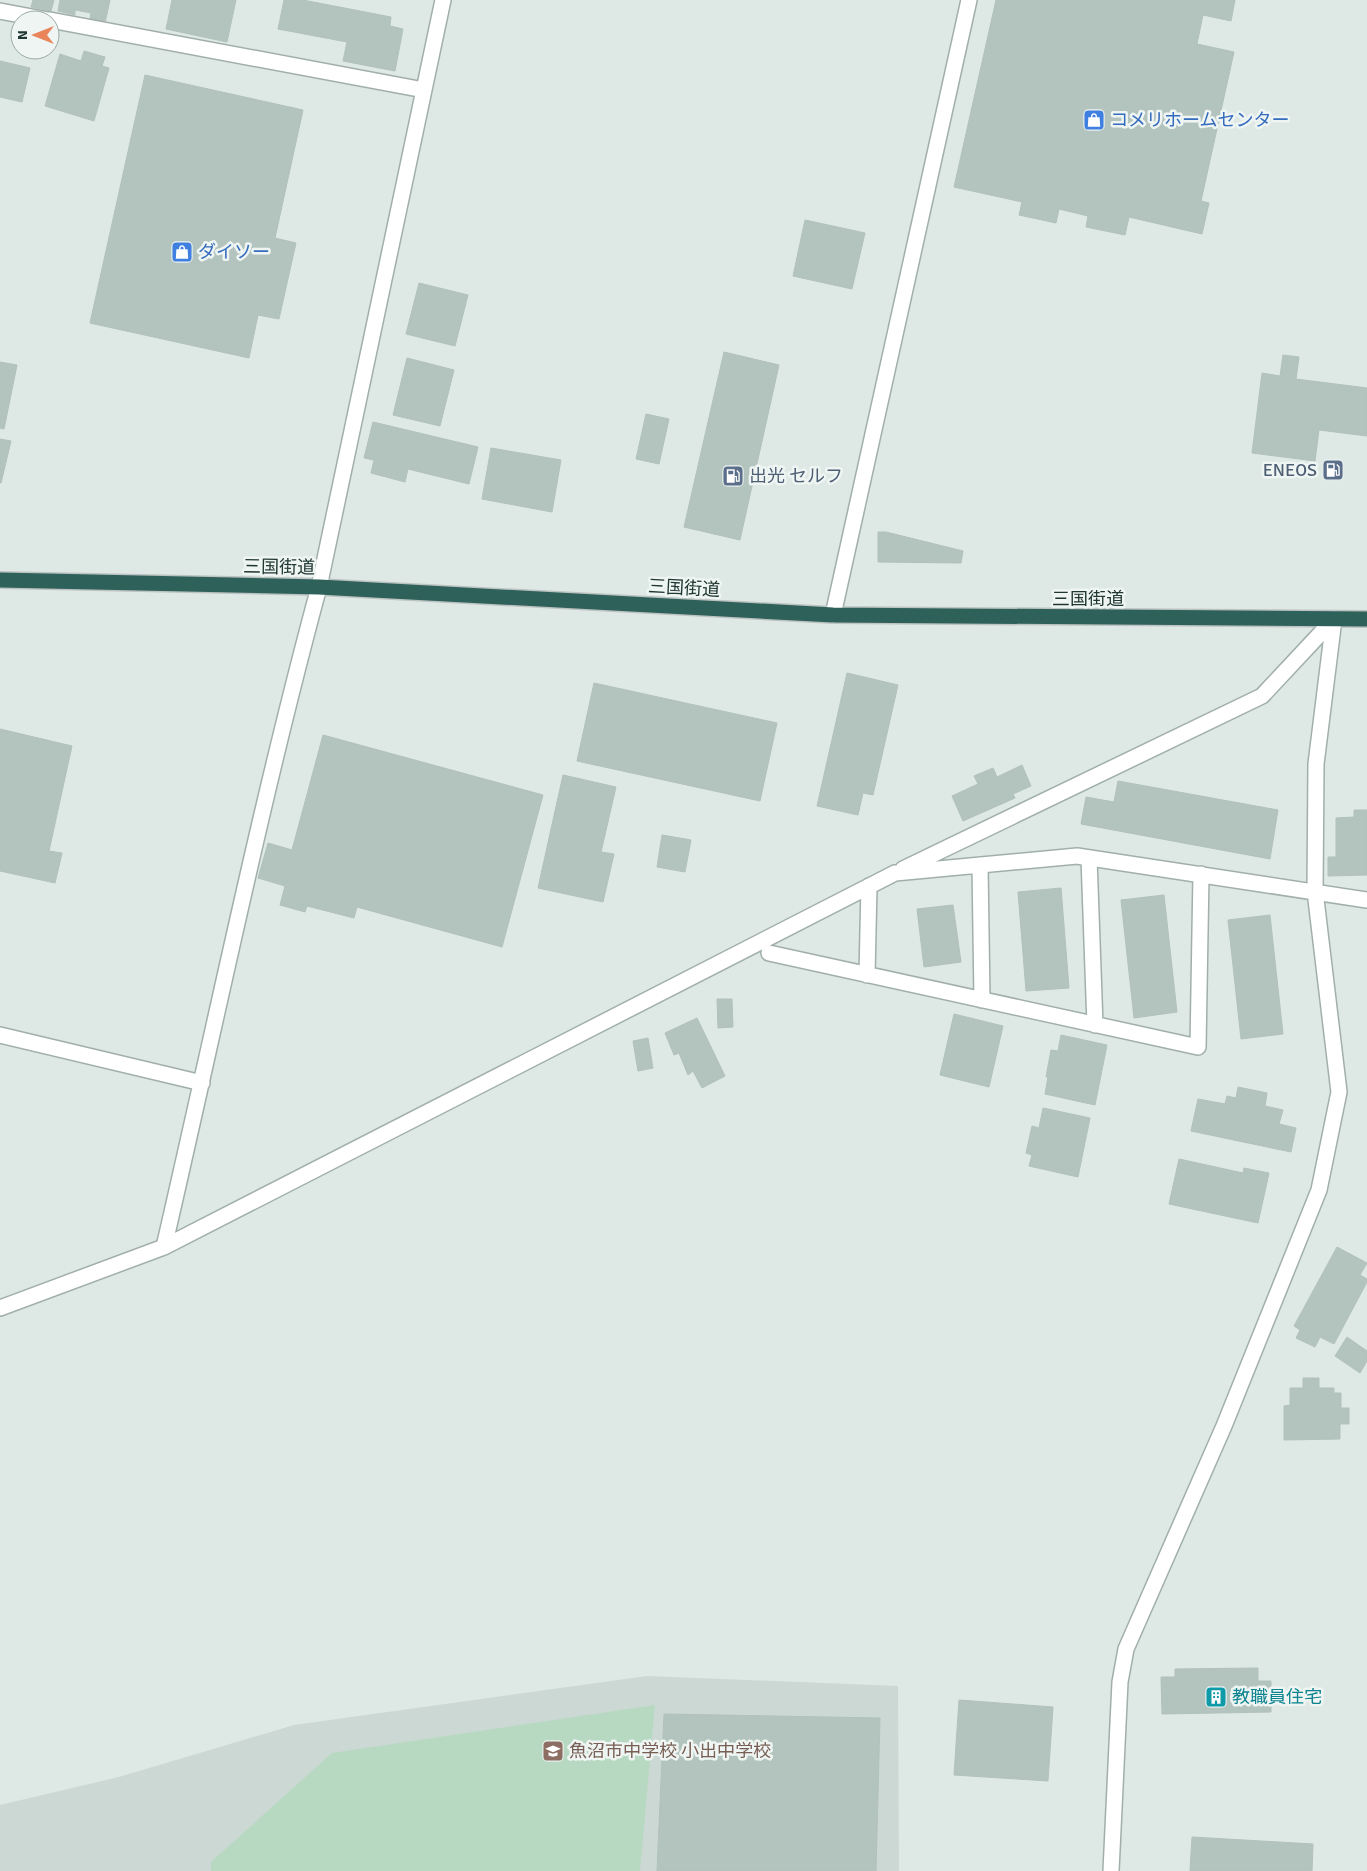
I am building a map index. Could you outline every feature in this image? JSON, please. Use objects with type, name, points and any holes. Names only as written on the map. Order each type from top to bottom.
[{"type":"highway","name":"三国街道","points":[[0,580],[320,587],[834,615],[1367,618]]},
{"type":"street","points":[[164,1246],[300,656],[320,587],[443,0]]},
{"type":"street","points":[[834,615],[969,0]]},
{"type":"street","points":[[60,22],[424,90]]},
{"type":"street","points":[[0,1308],[164,1246],[894,873],[1262,696],[1334,619]]},
{"type":"street","points":[[1112,1871],[1120,1682],[1126,1649],[1224,1426],[1319,1190],[1339,1092],[1315,891],[1316,764],[1334,619]]},
{"type":"street","points":[[894,873],[1077,856],[1367,900]]},
{"type":"street","points":[[1089,858],[1095,1025]]},
{"type":"street","points":[[980,865],[982,1000]]},
{"type":"street","points":[[769,953],[1198,1047],[1200,874]]},
{"type":"street","points":[[867,975],[869,886]]},
{"type":"street","points":[[0,1035],[202,1083]]},
{"type":"shaded area","name":"魚沼市中学校 小出中学校","points":[[647,1676],[898,1686],[899,1871],[0,1871],[0,1805],[119,1777],[294,1725]]},
{"type":"green space","points":[[655,1705],[640,1871],[211,1871],[211,1862],[332,1753]]},
{"type":"building","points":[[33,0],[54,0],[51,10],[31,7]]},
{"type":"building","points":[[60,0],[110,0],[105,23],[90,19],[91,13],[75,10],[75,15],[58,10]]},
{"type":"building","points":[[172,0],[236,0],[227,42],[166,29]]},
{"type":"building","points":[[284,0],[303,0],[391,17],[390,26],[403,29],[395,71],[343,61],[347,42],[278,29]]},
{"type":"building","name":"コメリホームセンター","points":[[996,0],[1235,0],[1231,21],[1203,15],[1197,44],[1234,52],[1201,201],[1209,203],[1202,234],[1129,217],[1125,235],[1086,227],[1088,216],[1059,209],[1056,223],[1019,215],[1022,202],[954,187]]},
{"type":"building","points":[[84,51],[105,57],[102,66],[109,68],[94,121],[45,106],[58,60],[60,60],[60,54],[81,61]]},
{"type":"building","points":[[0,61],[30,68],[22,102],[0,97]]},
{"type":"building","points":[[145,75],[303,110],[275,238],[296,243],[279,319],[258,315],[249,358],[90,323]]},
{"type":"building","points":[[805,220],[865,233],[852,289],[793,276]]},
{"type":"building","points":[[419,283],[468,295],[455,346],[406,334]]},
{"type":"building","points":[[724,352],[779,365],[740,540],[684,527]]},
{"type":"building","points":[[1283,355],[1299,357],[1296,379],[1367,388],[1367,436],[1319,430],[1315,461],[1252,453],[1262,373],[1280,376]]},
{"type":"building","points":[[407,358],[454,370],[440,426],[393,415]]},
{"type":"building","points":[[0,362],[17,365],[4,429],[0,428]]},
{"type":"building","points":[[646,414],[669,419],[659,464],[636,459]]},
{"type":"building","points":[[373,422],[478,447],[469,484],[408,469],[405,482],[371,473],[374,460],[364,458]]},
{"type":"building","points":[[0,439],[11,441],[1,483],[0,483]]},
{"type":"building","points":[[491,448],[561,460],[552,512],[482,499]]},
{"type":"building","points":[[878,532],[886,532],[963,551],[961,563],[878,562]]},
{"type":"building","points":[[847,673],[898,685],[873,795],[863,793],[858,815],[817,806]]},
{"type":"building","points":[[594,683],[777,723],[760,801],[577,761]]},
{"type":"building","points":[[0,729],[72,746],[49,851],[62,853],[55,883],[0,871]]},
{"type":"building","points":[[323,735],[543,795],[502,947],[357,907],[354,918],[307,906],[305,912],[280,905],[285,886],[258,878],[268,843],[292,850]]},
{"type":"building","points":[[1022,765],[1031,786],[1013,794],[1015,798],[963,821],[952,796],[978,784],[974,776],[993,768],[997,777]]},
{"type":"building","points":[[563,775],[616,787],[601,852],[614,854],[603,902],[538,888]]},
{"type":"building","points":[[1118,781],[1278,810],[1270,859],[1081,824],[1086,797],[1114,802]]},
{"type":"building","points":[[1354,810],[1367,810],[1367,875],[1328,876],[1328,857],[1336,857],[1336,818],[1354,817]]},
{"type":"building","points":[[662,835],[691,840],[685,872],[657,867]]},
{"type":"building","points":[[1061,888],[1069,988],[1026,991],[1018,892]]},
{"type":"building","points":[[1164,895],[1177,1012],[1134,1018],[1121,900]]},
{"type":"building","points":[[953,905],[961,962],[924,967],[917,909]]},
{"type":"building","points":[[1270,915],[1283,1034],[1241,1039],[1228,920]]},
{"type":"building","points":[[717,999],[732,999],[733,1027],[718,1028]]},
{"type":"building","points":[[954,1014],[1003,1026],[989,1087],[940,1075]]},
{"type":"building","points":[[697,1018],[725,1076],[702,1088],[693,1071],[688,1075],[679,1053],[674,1055],[665,1033]]},
{"type":"building","points":[[1061,1035],[1107,1045],[1095,1105],[1045,1094],[1051,1050],[1058,1051]]},
{"type":"building","points":[[648,1038],[653,1068],[638,1071],[633,1041]]},
{"type":"building","points":[[1238,1087],[1267,1093],[1265,1106],[1283,1110],[1279,1124],[1296,1128],[1291,1152],[1191,1131],[1198,1099],[1225,1104],[1227,1096],[1236,1098]]},
{"type":"building","points":[[1043,1108],[1090,1118],[1078,1177],[1029,1166],[1032,1155],[1026,1153],[1032,1126],[1039,1128]]},
{"type":"building","points":[[1179,1159],[1243,1173],[1244,1168],[1269,1173],[1258,1223],[1169,1204]]},
{"type":"building","points":[[1337,1247],[1367,1263],[1360,1275],[1367,1279],[1367,1282],[1334,1344],[1320,1337],[1315,1347],[1296,1338],[1300,1330],[1294,1326]]},
{"type":"building","points":[[1347,1337],[1367,1351],[1367,1361],[1360,1373],[1335,1356]]},
{"type":"building","points":[[1303,1378],[1319,1378],[1319,1388],[1334,1388],[1334,1393],[1341,1393],[1341,1408],[1349,1408],[1349,1424],[1340,1424],[1340,1439],[1284,1440],[1284,1406],[1290,1405],[1290,1388],[1303,1388]]},
{"type":"building","name":"教職員住宅","points":[[1258,1668],[1258,1681],[1271,1681],[1271,1712],[1162,1714],[1161,1677],[1175,1677],[1175,1669]]},
{"type":"building","points":[[959,1700],[1053,1707],[1048,1781],[954,1775]]},
{"type":"building","points":[[664,1714],[880,1718],[876,1871],[657,1871]]},
{"type":"building","points":[[1192,1837],[1313,1844],[1312,1871],[1190,1871]]},
{"type":"place","name":"コメリホームセンター","points":[[1094,120]]},
{"type":"place","name":"ダイソー","points":[[182,252]]},
{"type":"place","name":"ENEOS","points":[[1333,470]]},
{"type":"place","name":"出光 セルフ","points":[[733,476]]},
{"type":"place","name":"教職員住宅","points":[[1216,1697]]},
{"type":"place","name":"魚沼市中学校 小出中学校","points":[[553,1751]]}]
